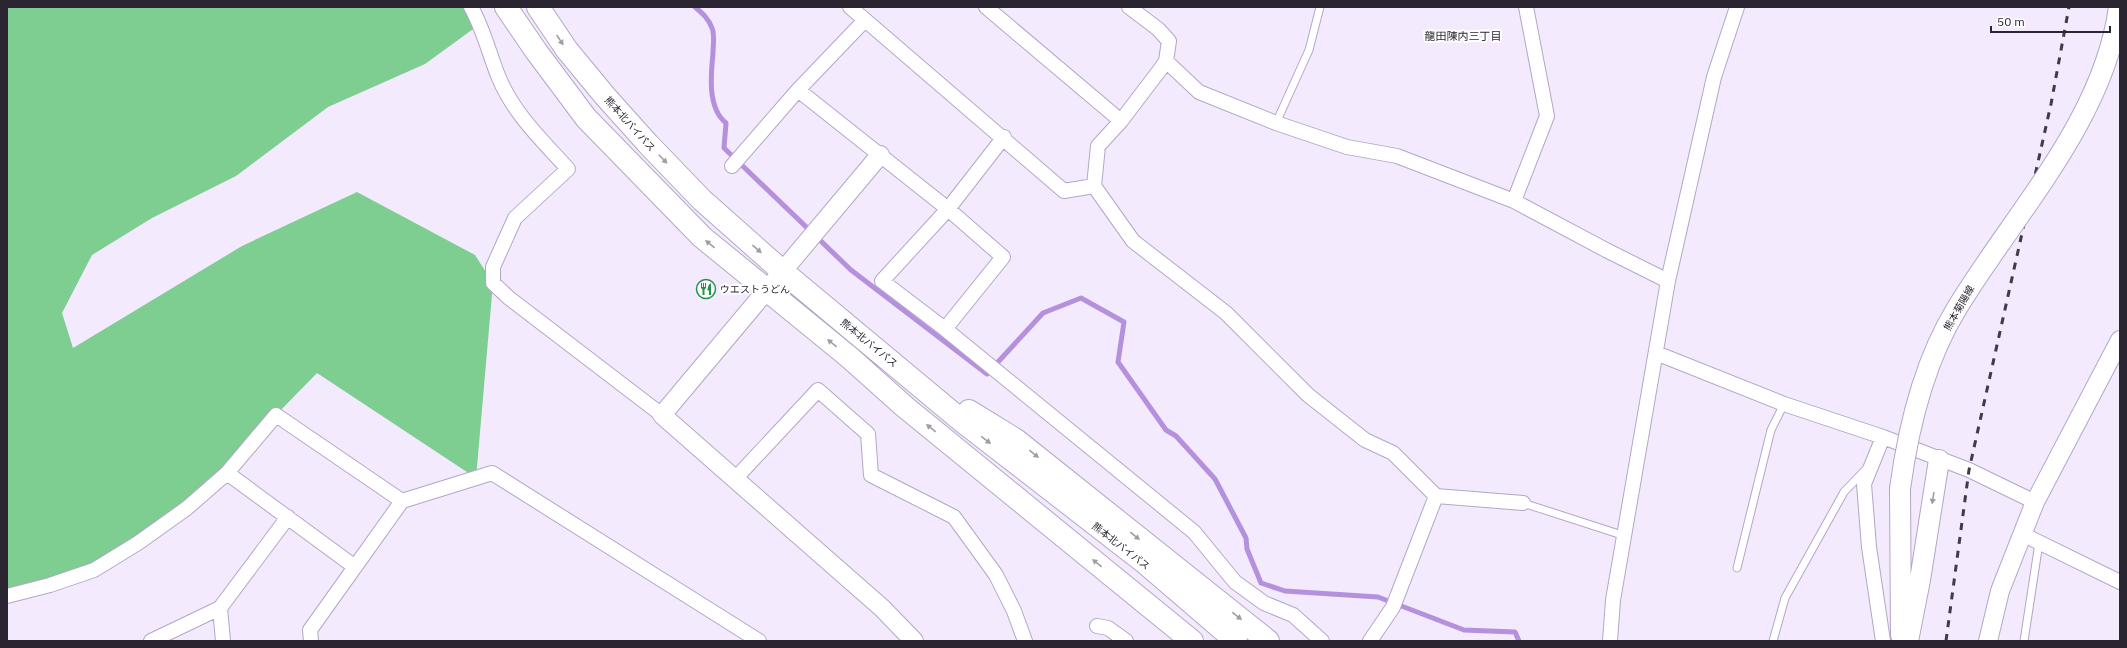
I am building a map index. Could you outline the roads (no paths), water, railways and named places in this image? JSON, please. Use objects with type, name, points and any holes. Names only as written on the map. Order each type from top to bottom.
[{"type":"highway","points":[[506,7],[536,51],[586,118],[702,237],[849,357],[905,407],[1192,641]]},
{"type":"highway","name":"熊本北バイパス","points":[[538,7],[567,50],[648,144],[702,200],[782,271],[962,421],[1144,562],[1236,641]]},
{"type":"highway","points":[[906,373],[1016,440],[1268,641]]},
{"type":"highway","points":[[1120,582],[1175,641]]},
{"type":"main road","name":"熊本菊陽線","points":[[1901,641],[1900,489],[1905,452],[1915,414],[1936,349],[1956,309],[2071,135],[2089,100],[2110,51],[2119,7]]},
{"type":"main road","points":[[1908,641],[1940,460]]},
{"type":"street","points":[[471,7],[480,24],[500,79],[521,116],[568,169],[515,218],[493,267],[493,283],[510,298],[662,415],[734,480],[882,608],[914,641]]},
{"type":"street","points":[[850,7],[1004,137],[1064,191],[1094,186]]},
{"type":"street","points":[[986,7],[1121,121]]},
{"type":"street","points":[[1130,7],[1169,41],[1166,61],[1121,121],[1098,146],[1094,186],[1133,241],[1226,313],[1308,395],[1365,440],[1393,453],[1436,496],[1523,503]]},
{"type":"street","points":[[1514,200],[1547,116],[1526,7]]},
{"type":"street","points":[[1610,641],[1613,600],[1668,281],[1714,77],[1737,7]]},
{"type":"street","points":[[732,166],[798,90],[865,20]]},
{"type":"street","points":[[1166,61],[1199,92],[1276,123],[1347,147],[1397,156],[1514,200],[1606,250],[1668,281]]},
{"type":"street","points":[[798,90],[948,209],[1003,257],[945,329]]},
{"type":"street","points":[[1004,137],[948,209],[882,281],[945,329],[1194,532],[1235,582],[1264,603],[1293,615],[1322,641]]},
{"type":"street","points":[[662,415],[880,155]]},
{"type":"street","points":[[1988,641],[2000,591],[2035,502],[2120,340]]},
{"type":"street","points":[[1656,353],[1784,404],[1883,437],[1969,470],[2035,502]]},
{"type":"street","points":[[734,480],[818,390],[868,434],[871,475],[954,517],[996,575],[1014,611],[1025,641]]},
{"type":"street","points":[[7,596],[50,585],[94,570],[138,542],[187,508],[228,473],[276,415],[402,501]]},
{"type":"street","points":[[1883,437],[1864,484],[1869,547],[1883,641]]},
{"type":"street","points":[[228,473],[355,567]]},
{"type":"street","points":[[311,641],[310,630],[402,501],[492,473],[759,641]]},
{"type":"street","points":[[1370,641],[1393,607],[1436,496]]},
{"type":"street","points":[[151,641],[220,608],[288,517]]},
{"type":"street","points":[[2022,534],[2120,582]]},
{"type":"street","points":[[220,608],[224,641]]},
{"type":"street","points":[[1097,626],[1108,628],[1126,641]]},
{"type":"lane","points":[[1276,123],[1310,50],[1320,7]]},
{"type":"lane","points":[[1737,568],[1771,430],[1784,404]]},
{"type":"lane","points":[[1774,641],[1786,598],[1844,492],[1871,464]]},
{"type":"lane","points":[[1523,503],[1624,536]]},
{"type":"lane","points":[[2024,641],[2040,543]]},
{"type":"waterway","points":[[695,7],[707,19],[713,31],[714,40],[711,80],[713,100],[716,109],[720,117],[726,123],[724,148],[851,270],[987,374],[1043,313],[1081,298],[1124,322],[1118,362],[1166,430],[1176,436],[1215,479],[1246,538],[1247,549],[1261,583],[1285,591],[1378,597],[1464,630],[1515,632],[1519,641]]},
{"type":"railway","points":[[1946,641],[1969,470],[2051,104],[2069,7]]},
{"type":"place","name":"ウエストうどん","points":[[706,289]]},
{"type":"district","name":"龍田陳内三丁目","points":[[1463,36]]}]
